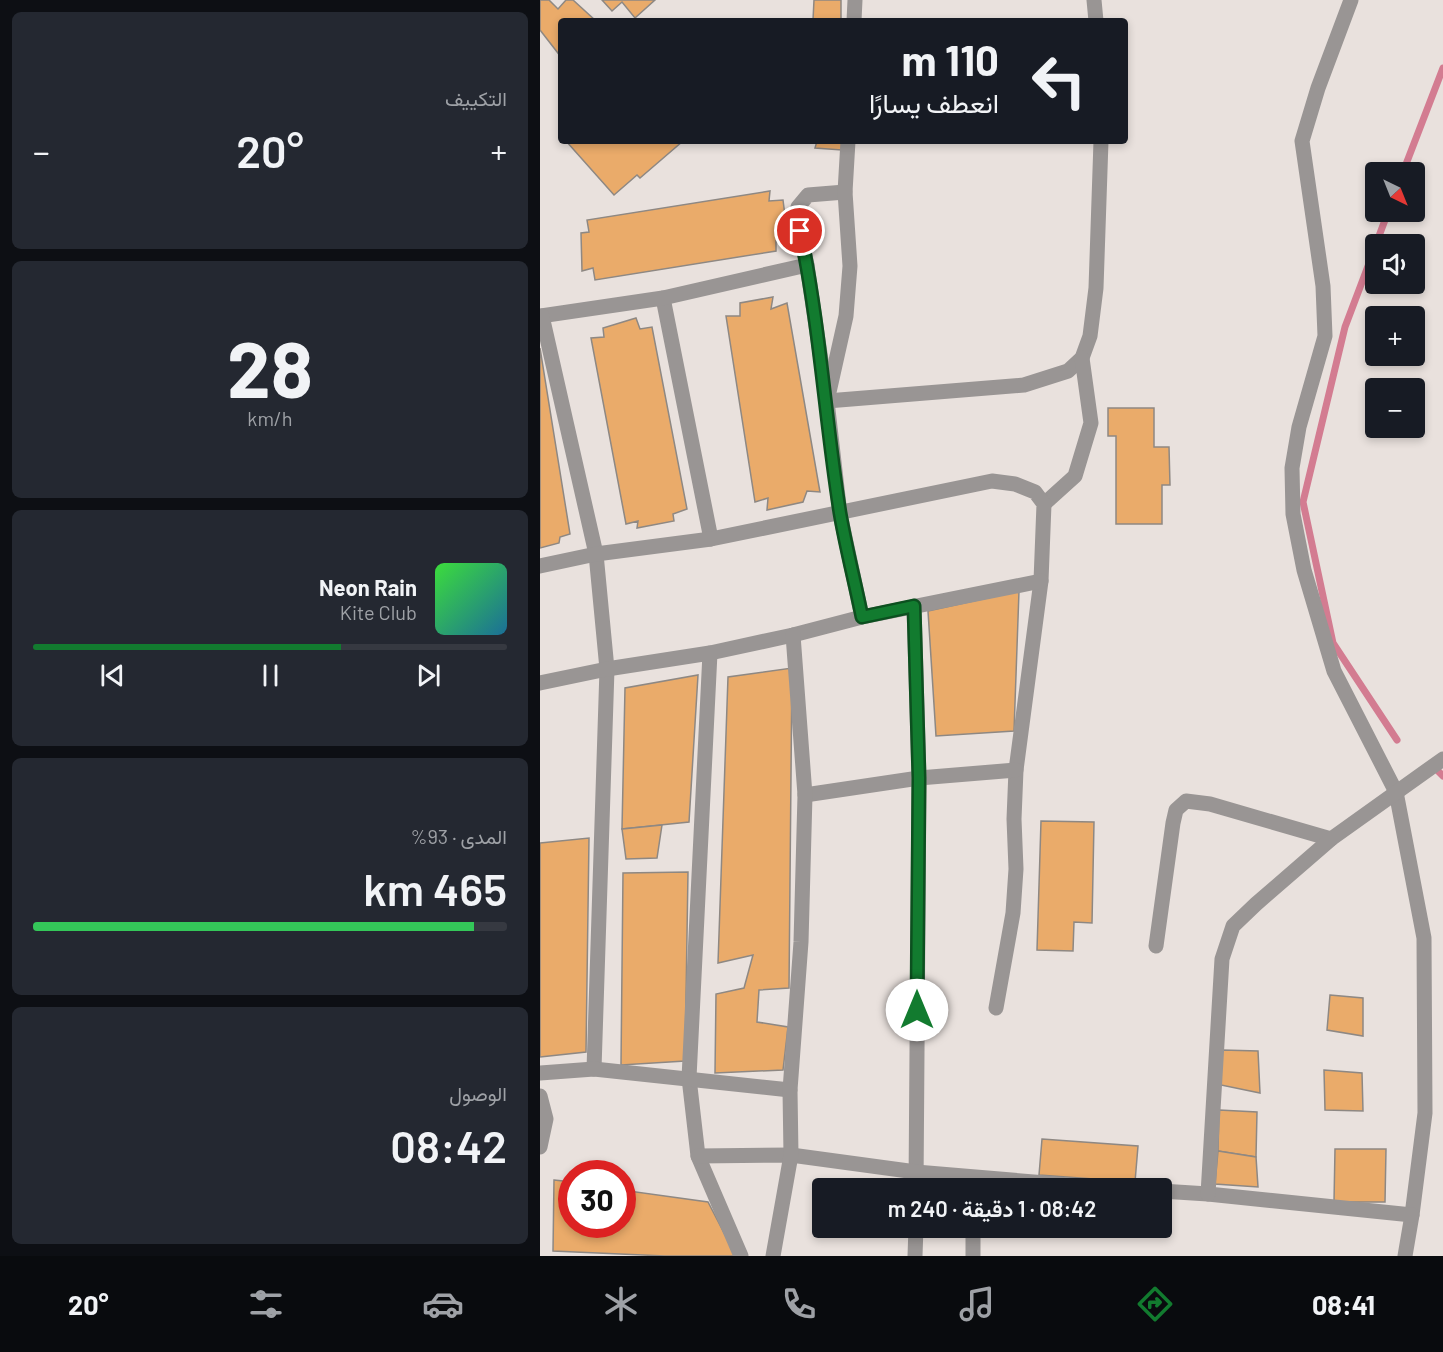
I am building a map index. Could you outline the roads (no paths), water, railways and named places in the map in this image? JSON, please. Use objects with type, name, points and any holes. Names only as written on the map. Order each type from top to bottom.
[{"type":"street","points":[[854,18],[855,0]]},
{"type":"street","points":[[1094,0],[1096,18]]},
{"type":"street","points":[[1351,0],[1318,88],[1302,141],[1323,286],[1325,336],[1299,428],[1292,468],[1293,514],[1304,570],[1334,671],[1396,792],[1424,938],[1425,1113],[1405,1256]]},
{"type":"street","points":[[827,401],[846,316],[850,266],[845,192],[848,144]]},
{"type":"street","points":[[827,401],[1024,385],[1068,371],[1082,358],[1090,336],[1096,288],[1101,144]]},
{"type":"street","points":[[845,192],[808,195],[798,207],[796,214],[807,265],[827,401],[840,514],[862,617]]},
{"type":"street","points":[[594,1069],[607,669],[596,554],[541,316],[663,298],[807,265]]},
{"type":"street","points":[[663,298],[711,539]]},
{"type":"street","points":[[1044,504],[1075,477],[1091,423],[1082,358]]},
{"type":"street","points":[[540,566],[596,554],[711,539],[992,481],[1015,484],[1035,492],[1044,504],[1041,581],[1016,770],[1014,819],[1016,869],[1013,913],[996,1008]]},
{"type":"street","points":[[540,683],[607,669],[710,653],[862,617],[1041,581]]},
{"type":"street","points":[[914,606],[919,778],[916,1178]]},
{"type":"street","points":[[773,1256],[791,1155],[790,1090],[801,942],[805,795],[793,635]]},
{"type":"street","points":[[710,653],[689,1078],[698,1156],[741,1256]]},
{"type":"street","points":[[1208,1194],[1222,959],[1233,926],[1331,839],[1443,759]]},
{"type":"street","points":[[805,795],[919,778],[1016,770]]},
{"type":"street","points":[[1156,946],[1173,823],[1176,810],[1186,801],[1210,804],[1331,839]]},
{"type":"street","points":[[540,1073],[594,1069],[790,1090]]},
{"type":"street","points":[[540,1095],[546,1119],[540,1147]]},
{"type":"street","points":[[698,1156],[791,1155],[947,1178]]},
{"type":"street","points":[[1172,1192],[1412,1215]]},
{"type":"street","points":[[915,1256],[916,1238]]},
{"type":"street","points":[[973,1238],[973,1256]]},
{"type":"waterway","points":[[1407,162],[1443,68]]},
{"type":"waterway","points":[[1380,234],[1384,222]]},
{"type":"waterway","points":[[1365,274],[1345,327],[1303,502],[1333,643],[1397,740]]},
{"type":"waterway","points":[[1436,769],[1443,776]]}]
